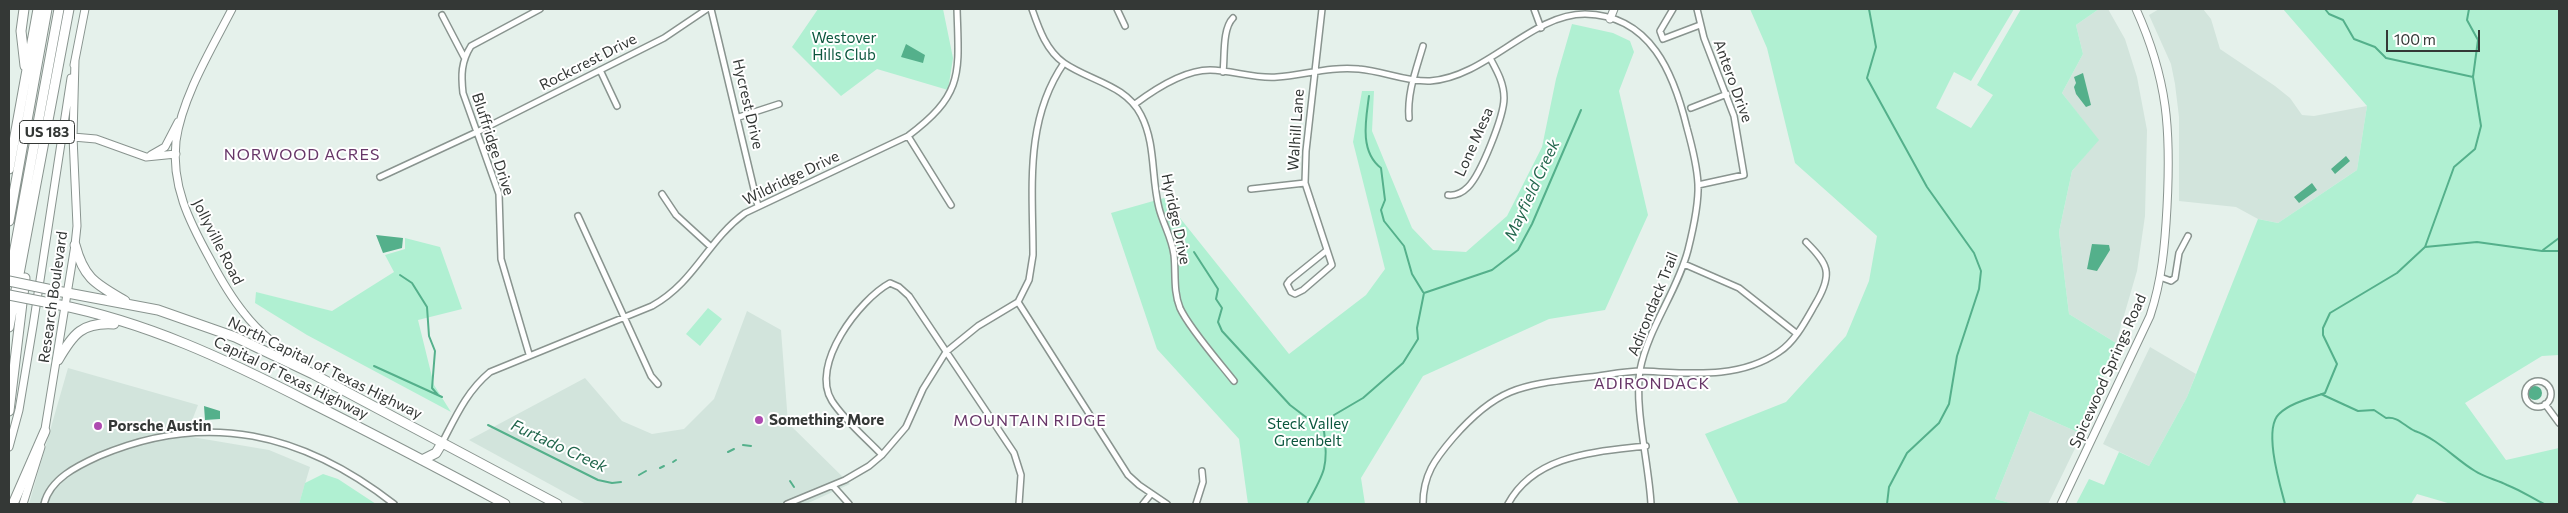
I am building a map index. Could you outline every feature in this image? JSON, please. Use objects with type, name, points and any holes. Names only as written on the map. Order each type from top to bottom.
[{"type":"highway","points":[[24,9],[21,31],[26,76]]},
{"type":"highway","name":"US 183","points":[[9,169],[38,9]]},
{"type":"highway","points":[[9,221],[47,9]]},
{"type":"highway","points":[[9,281],[59,9]]},
{"type":"highway","name":"US 183","points":[[9,327],[70,9]]},
{"type":"highway","points":[[76,245],[81,265],[92,281],[130,304]]},
{"type":"highway","points":[[9,411],[26,272],[24,256]]},
{"type":"highway","name":"North Capital of Texas Highway","points":[[9,281],[130,304],[210,327],[313,374],[557,504]]},
{"type":"highway","name":"Capital of Texas Highway","points":[[9,295],[66,306],[170,336],[249,370],[505,504]]},
{"type":"highway","points":[[58,360],[73,337],[84,328],[103,323],[130,324]]},
{"type":"highway","points":[[13,504],[45,431]]},
{"type":"highway","points":[[422,460],[436,453],[442,443]]},
{"type":"main road","name":"Research Boulevard","points":[[9,447],[27,365],[68,88],[85,9]]},
{"type":"main road","name":"Jollyville Road","points":[[232,9],[208,55],[182,118],[176,154],[177,179],[184,208],[228,294],[267,338],[313,374]]},
{"type":"main road","points":[[1610,19],[1614,9]]},
{"type":"main road","name":"Spicewood Springs Road","points":[[2062,504],[2150,316],[2160,277],[2166,232],[2170,132],[2163,84],[2147,34],[2136,9]]},
{"type":"main road","name":"Research Boulevard","points":[[23,504],[36,468],[45,431],[76,245],[77,226],[73,137],[75,60]]},
{"type":"main road","points":[[146,157],[165,147],[182,118]]},
{"type":"main road","points":[[73,137],[96,140],[146,157],[176,154]]},
{"type":"street","points":[[442,15],[464,57],[471,46],[478,41],[540,9]]},
{"type":"street","name":"Rockcrest Drive","points":[[380,177],[477,132],[664,38],[707,9]]},
{"type":"street","name":"Hycrest Drive","points":[[711,9],[739,117],[758,206]]},
{"type":"street","name":"Wildridge Drive","points":[[442,443],[467,396],[478,382],[490,372],[529,354],[624,318],[669,296],[690,276],[711,247],[734,221],[758,206],[908,136],[942,106],[954,85],[959,63],[957,9]]},
{"type":"street","name":"Hyridge Drive","points":[[1032,9],[1046,44],[1064,63],[1106,83],[1135,104],[1148,130],[1158,206],[1171,242],[1180,308],[1234,381]]},
{"type":"street","points":[[1117,9],[1125,26]]},
{"type":"street","name":"Walhill Lane","points":[[1322,9],[1306,151],[1305,183],[1332,265],[1303,290],[1295,294],[1292,292],[1288,284],[1290,280],[1326,251]]},
{"type":"street","points":[[1534,9],[1541,28]]},
{"type":"street","points":[[1673,9],[1660,31],[1663,39],[1700,25]]},
{"type":"street","name":"Antero Drive","points":[[1696,9],[1700,25],[1727,94],[1738,135],[1744,175],[1698,185]]},
{"type":"street","name":"Adirondack Trail","points":[[1135,104],[1184,75],[1210,70],[1274,78],[1336,68],[1359,69],[1412,81],[1431,81],[1457,75],[1541,28],[1573,15],[1588,14],[1610,19],[1631,28],[1645,38],[1667,66],[1688,130],[1698,185],[1692,228],[1684,264],[1650,339],[1640,371],[1639,394],[1651,504]]},
{"type":"street","points":[[1224,72],[1227,32],[1229,22],[1233,18]]},
{"type":"street","points":[[1409,118],[1408,105],[1412,81],[1423,46]]},
{"type":"street","name":"Bluffridge Drive","points":[[464,57],[461,77],[463,93],[499,194],[501,259],[529,354]]},
{"type":"street","name":"Lone Mesa","points":[[1448,195],[1455,196],[1462,192],[1474,178],[1501,118],[1504,106],[1503,86],[1490,58]]},
{"type":"street","points":[[787,504],[833,486],[869,466],[882,455],[906,427],[923,389],[946,352],[978,326],[1018,302],[1024,293],[1032,267],[1033,146],[1051,82],[1064,63]]},
{"type":"street","points":[[600,70],[617,106]]},
{"type":"street","points":[[1691,108],[1727,94]]},
{"type":"street","points":[[739,117],[779,104]]},
{"type":"street","points":[[908,136],[951,205]]},
{"type":"street","points":[[1251,189],[1305,183]]},
{"type":"street","points":[[662,194],[676,215],[711,247]]},
{"type":"street","points":[[578,216],[651,376],[658,384]]},
{"type":"street","points":[[2160,277],[2171,281],[2174,279],[2179,254],[2188,236]]},
{"type":"street","points":[[1422,504],[1426,477],[1435,460],[1471,418],[1498,397],[1523,387],[1640,371],[1707,374],[1740,369],[1780,352],[1796,333],[1823,291],[1827,277],[1824,262],[1806,242]]},
{"type":"street","points":[[1684,264],[1739,288],[1796,333]]},
{"type":"street","points":[[882,455],[832,401],[828,391],[827,379],[830,364],[842,332],[875,291],[890,283],[900,287],[909,296],[1014,453],[1021,475],[1019,504]]},
{"type":"street","points":[[1018,302],[1128,475],[1151,494],[1167,504]]},
{"type":"street","points":[[2536,381],[2547,386],[2550,393],[2545,404],[2537,407],[2529,404],[2525,393],[2528,385],[2536,381]]},
{"type":"street","points":[[2545,404],[2559,423]]},
{"type":"street","points":[[44,504],[53,485],[81,464],[134,444],[161,436],[188,432],[243,435],[288,444],[331,463],[394,504]]},
{"type":"street","points":[[1508,504],[1530,478],[1554,463],[1578,455],[1646,446]]},
{"type":"street","points":[[1196,504],[1203,482],[1202,471]]},
{"type":"street","points":[[833,486],[849,504]]},
{"type":"street","points":[[1143,504],[1151,494]]},
{"type":"shaded area","points":[[2099,9],[2108,9],[2125,39],[2137,77],[2147,130],[2145,216],[2137,271],[2116,343],[2069,314],[2059,232],[2072,171],[2098,140],[2062,93],[2083,54],[2076,25]]},
{"type":"shaded area","points":[[2159,9],[2203,9],[2211,19],[2220,49],[2290,98],[2302,115],[2314,116],[2367,106],[2357,170],[2278,223],[2258,219],[2236,207],[2179,201],[2179,117],[2175,84],[2171,64],[2149,15]]},
{"type":"shaded area","points":[[906,44],[925,55],[923,63],[901,57]]},
{"type":"shaded area","points":[[2083,73],[2091,105],[2086,107],[2076,94],[2074,87],[2076,83],[2074,77]]},
{"type":"shaded area","points":[[2346,156],[2350,161],[2335,174],[2331,169]]},
{"type":"shaded area","points":[[2312,183],[2317,190],[2299,203],[2294,197]]},
{"type":"shaded area","points":[[376,235],[403,238],[402,248],[383,253]]},
{"type":"shaded area","points":[[2092,244],[2109,245],[2110,250],[2097,271],[2087,269]]},
{"type":"shaded area","points":[[747,311],[781,330],[788,423],[850,484],[806,504],[586,504],[469,440],[585,378],[622,421],[652,434],[684,429],[714,399]]},
{"type":"shaded area","points":[[2150,347],[2196,374],[2187,397],[2149,466],[2103,444]]},
{"type":"shaded area","points":[[68,368],[198,405],[186,436],[269,450],[310,467],[299,504],[29,504]]},
{"type":"shaded area","points":[[2532,386],[2538,386],[2542,393],[2538,400],[2532,400],[2528,396],[2528,390]]},
{"type":"shaded area","points":[[204,406],[220,411],[220,419],[205,420]]},
{"type":"shaded area","points":[[2030,411],[2082,434],[2048,504],[2014,504],[1995,499]]},
{"type":"green space","name":"Westover Hills Club","points":[[818,9],[943,9],[953,58],[948,90],[877,69],[841,96],[792,47]]},
{"type":"green space","points":[[1750,9],[2014,9],[1971,81],[1954,72],[1936,108],[1971,128],[1993,95],[1977,85],[2021,9],[2099,9],[2076,25],[2083,54],[2062,93],[2099,140],[2072,171],[2059,232],[2069,314],[2116,343],[2082,434],[2030,411],[1995,499],[2014,504],[1739,504],[1705,434],[1786,402],[1846,336],[1869,281],[1877,236],[1795,163],[1767,48]]},
{"type":"green space","points":[[2283,9],[2559,9],[2559,355],[2542,356],[2465,403],[2506,460],[2559,448],[2559,504],[2451,504],[2417,494],[2411,504],[2076,504],[2089,479],[2104,485],[2119,452],[2149,466],[2187,397],[2258,219],[2278,223],[2357,170],[2367,106]]},
{"type":"green space","name":"Steck Valley Greenbelt","points":[[1572,24],[1613,33],[1630,41],[1634,52],[1619,91],[1648,215],[1605,310],[1549,319],[1423,376],[1361,478],[1365,504],[1248,504],[1239,439],[1157,349],[1111,213],[1164,198],[1289,354],[1366,295],[1385,269],[1353,142],[1362,91],[1374,91],[1372,131],[1412,228],[1433,250],[1466,252],[1507,216],[1542,147],[1556,79]]},
{"type":"green space","points":[[405,238],[440,247],[462,309],[418,320],[434,385],[451,412],[307,335],[255,303],[256,292],[332,311],[394,272],[385,255],[405,249]]},
{"type":"green space","points":[[708,308],[722,319],[700,346],[686,334]]},
{"type":"green space","points":[[323,474],[338,479],[376,504],[299,504],[305,483]]},
{"type":"waterway","points":[[1869,9],[1876,47],[1867,78],[1927,187],[1974,253],[1981,271],[1979,289],[1957,356],[1949,404],[1939,423],[1907,453],[1889,487],[1887,504]]},
{"type":"waterway","points":[[2325,9],[2329,14],[2343,20],[2354,39],[2375,47],[2386,58],[2473,77]]},
{"type":"waterway","points":[[2285,504],[2274,458],[2272,432],[2274,421],[2279,414],[2289,407],[2325,393],[2337,364],[2323,335],[2323,328],[2330,313],[2397,273],[2425,247],[2454,167],[2475,149],[2481,126],[2473,77],[2478,40],[2467,20],[2469,9]]},
{"type":"waterway","points":[[1369,96],[1366,124],[1367,144],[1369,153],[1381,168],[1385,200],[1381,210],[1384,221],[1404,246],[1412,274],[1423,292]]},
{"type":"waterway","name":"Mayfield Creek","points":[[1307,504],[1318,485],[1324,469],[1326,453],[1324,431],[1334,415],[1363,398],[1403,363],[1418,339],[1417,328],[1424,293],[1492,270],[1518,250],[1532,224],[1581,110]]},
{"type":"waterway","points":[[2543,250],[2559,238]]},
{"type":"waterway","points":[[2425,247],[2477,242],[2542,251],[2559,251]]},
{"type":"waterway","points":[[1194,252],[1218,289],[1216,299],[1222,308],[1218,322],[1222,331],[1290,405],[1324,431]]},
{"type":"waterway","points":[[400,275],[412,283],[427,307],[429,336],[435,351],[432,388],[438,395]]},
{"type":"waterway","name":"Furtado Creek","points":[[374,366],[442,397]]},
{"type":"waterway","points":[[2321,394],[2358,411],[2374,410],[2386,418],[2394,418],[2439,444],[2479,473],[2517,489],[2544,504]]},
{"type":"waterway","name":"Furtado Creek","points":[[488,425],[598,480],[612,483],[621,482]]},
{"type":"waterway","name":"Furtado Creek","points":[[743,445],[751,446]]},
{"type":"waterway","name":"Furtado Creek","points":[[728,452],[734,449]]},
{"type":"waterway","name":"Furtado Creek","points":[[660,468],[664,466]]},
{"type":"waterway","name":"Furtado Creek","points":[[639,475],[646,471]]},
{"type":"waterway","name":"Furtado Creek","points":[[790,481],[794,487]]},
{"type":"place","name":"Something More","points":[[759,420]]},
{"type":"place","name":"Porsche Austin","points":[[98,426]]},
{"type":"district","name":"NORWOOD ACRES","points":[[302,155]]},
{"type":"district","name":"ADIRONDACK","points":[[1652,384]]},
{"type":"district","name":"MOUNTAIN RIDGE","points":[[1030,421]]}]
